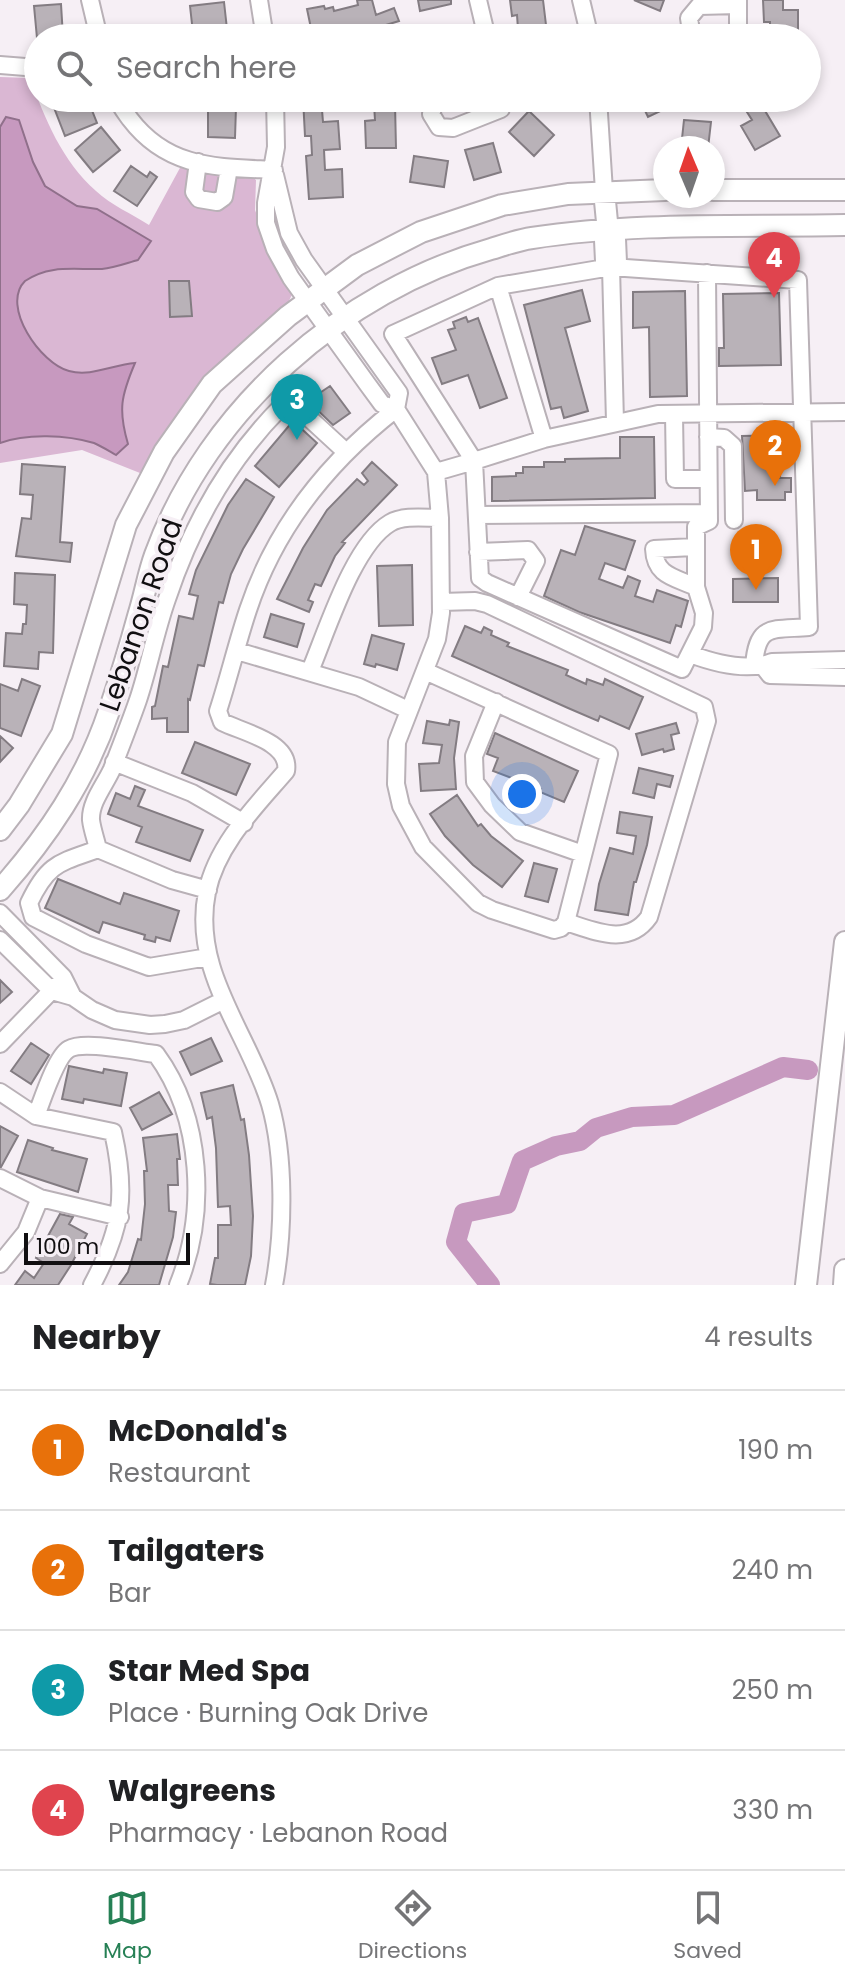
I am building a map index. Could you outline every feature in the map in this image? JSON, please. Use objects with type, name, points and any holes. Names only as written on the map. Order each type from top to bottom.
[{"type":"main road","name":"Lebanon Road","points":[[0,830],[62,734],[126,525],[164,452],[212,384],[308,301],[357,265],[421,232],[502,205],[568,194],[653,190]]},
{"type":"main road","points":[[725,190],[845,190]]},
{"type":"main road","points":[[604,191],[608,232]]},
{"type":"main road","name":"Lebanon Road","points":[[0,890],[38,847],[76,788],[108,715],[155,555],[184,493],[220,436],[268,382],[315,338],[385,292],[451,260],[529,238],[682,227],[845,225]]},
{"type":"main road","points":[[806,1285],[845,942]]},
{"type":"main road","points":[[844,1285],[845,1270]]},
{"type":"street","points":[[90,0],[96,24]]},
{"type":"street","points":[[259,0],[263,24]]},
{"type":"street","points":[[478,0],[484,24]]},
{"type":"street","points":[[581,0],[587,24]]},
{"type":"street","points":[[690,24],[689,18],[699,6],[738,2],[738,24]]},
{"type":"street","points":[[0,65],[24,67]]},
{"type":"street","points":[[127,112],[144,137],[180,159],[229,168],[274,170]]},
{"type":"street","points":[[276,112],[274,170],[266,203],[266,223],[275,249],[382,404],[396,409],[436,472],[441,602],[437,639],[397,742],[396,784],[410,828],[423,847],[478,903],[554,930],[566,922],[609,754],[425,671]]},
{"type":"street","points":[[432,112],[439,127],[453,128],[493,112]]},
{"type":"street","points":[[599,112],[604,191]]},
{"type":"street","points":[[198,162],[194,192],[199,199],[217,202],[224,197],[229,168]]},
{"type":"street","points":[[274,170],[289,233],[304,260],[399,393],[396,409],[346,452],[295,514],[269,559],[248,609],[218,716],[222,722],[274,747],[287,759],[286,771],[220,857],[208,890],[204,921],[208,957],[224,1000],[257,1068],[270,1105],[277,1140],[281,1219],[274,1285]]},
{"type":"street","points":[[608,232],[603,240],[604,261],[611,267],[615,422]]},
{"type":"street","points":[[707,273],[709,521],[696,527],[694,547],[696,587],[704,613],[703,627],[682,669],[480,578],[474,461],[393,334],[498,286],[611,267],[707,273],[798,280],[809,627],[771,630],[762,635],[756,645],[759,666],[770,675],[845,677]]},
{"type":"street","points":[[498,286],[544,439]]},
{"type":"street","points":[[98,849],[91,818],[93,807],[137,700],[156,632],[199,519],[242,452],[282,406],[296,406],[346,452]]},
{"type":"street","points":[[436,472],[544,439],[615,422],[674,414],[845,412]]},
{"type":"street","points":[[674,414],[675,479],[708,479]]},
{"type":"street","points":[[708,437],[724,438],[733,446],[734,520]]},
{"type":"street","points":[[477,515],[709,513]]},
{"type":"street","points":[[310,671],[355,564],[373,539],[391,522],[440,518]]},
{"type":"street","points":[[694,547],[654,549],[656,567],[696,587]]},
{"type":"street","points":[[478,552],[528,550],[534,555],[536,561],[518,597]]},
{"type":"street","points":[[441,602],[487,604],[704,707],[707,721],[649,917],[643,926],[634,931],[612,936],[566,922]]},
{"type":"street","points":[[237,651],[359,687],[408,710]]},
{"type":"street","points":[[690,654],[720,663],[759,666],[772,662],[845,660]]},
{"type":"street","points":[[496,702],[474,756],[475,782],[492,805],[520,832],[583,854]]},
{"type":"street","points":[[114,762],[192,793],[244,823]]},
{"type":"street","points":[[208,890],[172,880],[98,849],[54,865],[36,887],[29,903],[33,917],[86,944],[149,967],[208,957]]},
{"type":"street","points":[[0,913],[58,984]]},
{"type":"street","points":[[0,940],[73,997],[115,1020],[150,1025],[184,1020],[224,1000]]},
{"type":"street","points":[[3,1035],[58,984]]},
{"type":"street","points":[[36,1116],[61,1057],[69,1048],[82,1045],[156,1054],[170,1073],[182,1104],[196,1159],[195,1213],[188,1260],[178,1285]]},
{"type":"street","points":[[0,1092],[36,1116],[113,1132],[120,1164],[120,1217],[108,1255],[92,1285]]},
{"type":"street","points":[[0,1178],[40,1198],[120,1217]]},
{"type":"street","points":[[0,1264],[26,1232],[40,1198]]},
{"type":"shaded area","points":[[0,77],[24,78],[24,112],[44,112],[64,153],[84,179],[102,196],[149,225],[181,166],[250,175],[256,180],[255,210],[293,292],[289,301],[190,403],[140,473],[82,450],[0,463]]},
{"type":"shaded area","points":[[6,117],[19,120],[45,186],[77,206],[97,209],[151,241],[138,260],[107,268],[44,272],[25,281],[19,292],[17,305],[27,333],[47,358],[58,366],[85,373],[135,363],[122,403],[128,444],[116,455],[94,443],[72,438],[34,436],[0,443],[0,127]]},
{"type":"building","points":[[357,0],[372,0],[376,15],[394,8],[399,21],[389,24],[310,24],[307,9],[324,6],[325,9],[333,7],[334,11],[358,5]]},
{"type":"building","points":[[418,0],[451,0],[451,4],[420,11]]},
{"type":"building","points":[[510,0],[543,0],[546,24],[518,24],[517,15],[512,16]]},
{"type":"building","points":[[634,0],[664,0],[660,11]]},
{"type":"building","points":[[763,0],[783,0],[783,10],[798,10],[798,24],[764,22]]},
{"type":"building","points":[[224,2],[226,24],[192,24],[190,6]]},
{"type":"building","points":[[61,4],[62,24],[36,24],[34,6]]},
{"type":"building","points":[[56,112],[93,112],[97,123],[65,136]]},
{"type":"building","points":[[208,112],[236,112],[235,138],[208,137]]},
{"type":"building","points":[[304,112],[322,112],[323,122],[338,121],[340,149],[324,150],[325,170],[342,169],[343,197],[309,199],[306,156],[312,155],[311,136],[305,136]]},
{"type":"building","points":[[374,112],[395,112],[396,148],[366,148],[365,121],[375,120]]},
{"type":"building","points":[[530,112],[554,135],[534,156],[509,132]]},
{"type":"building","points":[[747,112],[766,112],[780,136],[755,150],[741,126],[752,120]]},
{"type":"building","points":[[684,120],[711,122],[709,136],[682,136]]},
{"type":"building","points":[[101,127],[120,150],[93,172],[75,150]]},
{"type":"building","points":[[493,143],[501,172],[474,180],[465,150]]},
{"type":"building","points":[[414,156],[448,161],[444,187],[410,182]]},
{"type":"building","points":[[131,166],[147,177],[150,172],[157,177],[137,206],[114,191]]},
{"type":"building","points":[[169,281],[189,281],[192,316],[170,317]]},
{"type":"building","points":[[582,290],[590,321],[565,328],[588,411],[564,418],[561,407],[551,409],[524,305]]},
{"type":"building","points":[[685,291],[687,396],[650,397],[649,327],[633,328],[633,292]]},
{"type":"building","points":[[779,293],[781,365],[719,366],[719,348],[724,348],[723,294]]},
{"type":"building","points":[[466,317],[468,322],[478,318],[507,398],[480,408],[468,375],[442,384],[432,358],[456,350],[448,330],[455,328],[453,322]]},
{"type":"building","points":[[330,386],[350,413],[333,425],[308,401]]},
{"type":"building","points":[[293,421],[317,443],[279,487],[255,466]]},
{"type":"building","points":[[778,435],[780,478],[791,478],[791,492],[785,492],[785,500],[757,500],[757,490],[745,491],[742,436]]},
{"type":"building","points":[[620,437],[654,437],[655,498],[492,501],[492,477],[516,476],[516,473],[523,473],[523,467],[544,467],[544,462],[620,458]]},
{"type":"building","points":[[372,462],[397,485],[342,542],[345,543],[321,586],[315,584],[308,600],[313,602],[309,612],[277,599],[327,510],[357,479],[364,485],[368,481],[362,473]]},
{"type":"building","points":[[22,464],[65,467],[60,542],[72,543],[70,562],[16,556],[22,518],[31,519],[33,495],[20,494]]},
{"type":"building","points":[[246,479],[274,497],[243,549],[231,574],[223,603],[219,602],[204,666],[198,665],[188,699],[188,732],[167,732],[167,718],[152,719],[152,707],[155,706],[163,666],[168,667],[179,616],[193,619],[198,596],[189,594],[196,570],[228,505]]},
{"type":"building","points":[[585,526],[635,541],[625,570],[605,563],[599,579],[623,588],[628,576],[640,581],[635,596],[653,602],[657,590],[688,601],[681,627],[676,625],[670,643],[579,612],[544,596],[561,550],[575,555]]},
{"type":"building","points":[[412,565],[413,625],[379,626],[377,566]]},
{"type":"building","points":[[15,573],[55,575],[53,653],[39,652],[38,669],[4,666],[6,633],[22,634],[23,624],[26,624],[27,605],[14,604]]},
{"type":"building","points":[[778,578],[778,602],[733,602],[733,579]]},
{"type":"building","points":[[271,614],[304,624],[297,647],[264,637]]},
{"type":"building","points":[[465,626],[481,633],[484,627],[492,631],[491,635],[509,643],[507,646],[568,670],[566,675],[586,684],[587,679],[603,685],[605,679],[643,697],[629,729],[600,716],[598,721],[452,656]]},
{"type":"building","points":[[372,635],[404,644],[397,670],[364,664]]},
{"type":"building","points":[[22,679],[40,686],[21,736],[0,728],[0,684],[18,691]]},
{"type":"building","points":[[450,720],[459,722],[454,758],[456,789],[421,791],[419,764],[439,763],[442,745],[423,743],[427,721],[449,725]]},
{"type":"building","points":[[676,723],[679,733],[671,735],[674,749],[642,755],[636,734]]},
{"type":"building","points":[[495,733],[578,771],[564,802],[540,792],[541,789],[493,771],[498,758],[487,754]]},
{"type":"building","points":[[0,736],[13,748],[0,762]]},
{"type":"building","points":[[195,742],[250,764],[236,795],[182,773]]},
{"type":"building","points":[[639,768],[673,776],[670,787],[657,784],[654,798],[633,793]]},
{"type":"building","points":[[135,786],[145,790],[138,806],[203,830],[190,861],[136,842],[142,827],[108,814],[116,793],[130,799]]},
{"type":"building","points":[[457,795],[478,826],[481,824],[523,861],[502,887],[473,865],[445,836],[430,814]]},
{"type":"building","points":[[620,812],[652,817],[628,915],[595,910],[610,848],[633,854],[636,836],[617,833]]},
{"type":"building","points":[[534,863],[557,869],[548,902],[525,896]]},
{"type":"building","points":[[58,879],[120,904],[124,893],[179,911],[170,941],[156,937],[155,942],[144,939],[145,935],[103,922],[99,933],[45,908]]},
{"type":"building","points":[[0,980],[12,992],[0,1003]]},
{"type":"building","points":[[211,1038],[222,1061],[191,1075],[180,1052]]},
{"type":"building","points":[[31,1043],[49,1055],[31,1084],[11,1071]]},
{"type":"building","points":[[69,1066],[103,1073],[104,1069],[127,1073],[121,1106],[84,1099],[83,1103],[62,1099]]},
{"type":"building","points":[[233,1085],[241,1120],[244,1119],[249,1155],[253,1216],[251,1256],[245,1285],[217,1285],[210,1284],[215,1258],[218,1258],[218,1225],[231,1225],[230,1206],[218,1207],[212,1117],[207,1119],[201,1093]]},
{"type":"building","points":[[159,1092],[172,1114],[142,1130],[130,1108]]},
{"type":"building","points":[[0,1126],[18,1136],[1,1167],[0,1167]]},
{"type":"building","points":[[177,1134],[180,1159],[177,1159],[178,1185],[168,1185],[169,1211],[176,1212],[173,1237],[159,1285],[119,1285],[128,1272],[138,1239],[141,1240],[145,1204],[144,1171],[147,1171],[143,1138]]},
{"type":"building","points":[[28,1140],[87,1159],[78,1192],[17,1172]]},
{"type":"building","points":[[60,1214],[73,1217],[69,1224],[87,1234],[71,1265],[58,1285],[15,1285],[25,1271],[34,1278],[44,1263],[36,1258]]},
{"type":"waterway","points":[[490,1285],[456,1242],[464,1213],[507,1204],[522,1161],[556,1146],[580,1141],[596,1128],[632,1117],[674,1115],[783,1067],[808,1070]]},
{"type":"place","name":"Walgreens","points":[[774,298]]},
{"type":"place","name":"Star Med Spa","points":[[297,440]]},
{"type":"place","name":"Tailgaters","points":[[775,486]]},
{"type":"place","name":"McDonald's","points":[[756,590]]}]
